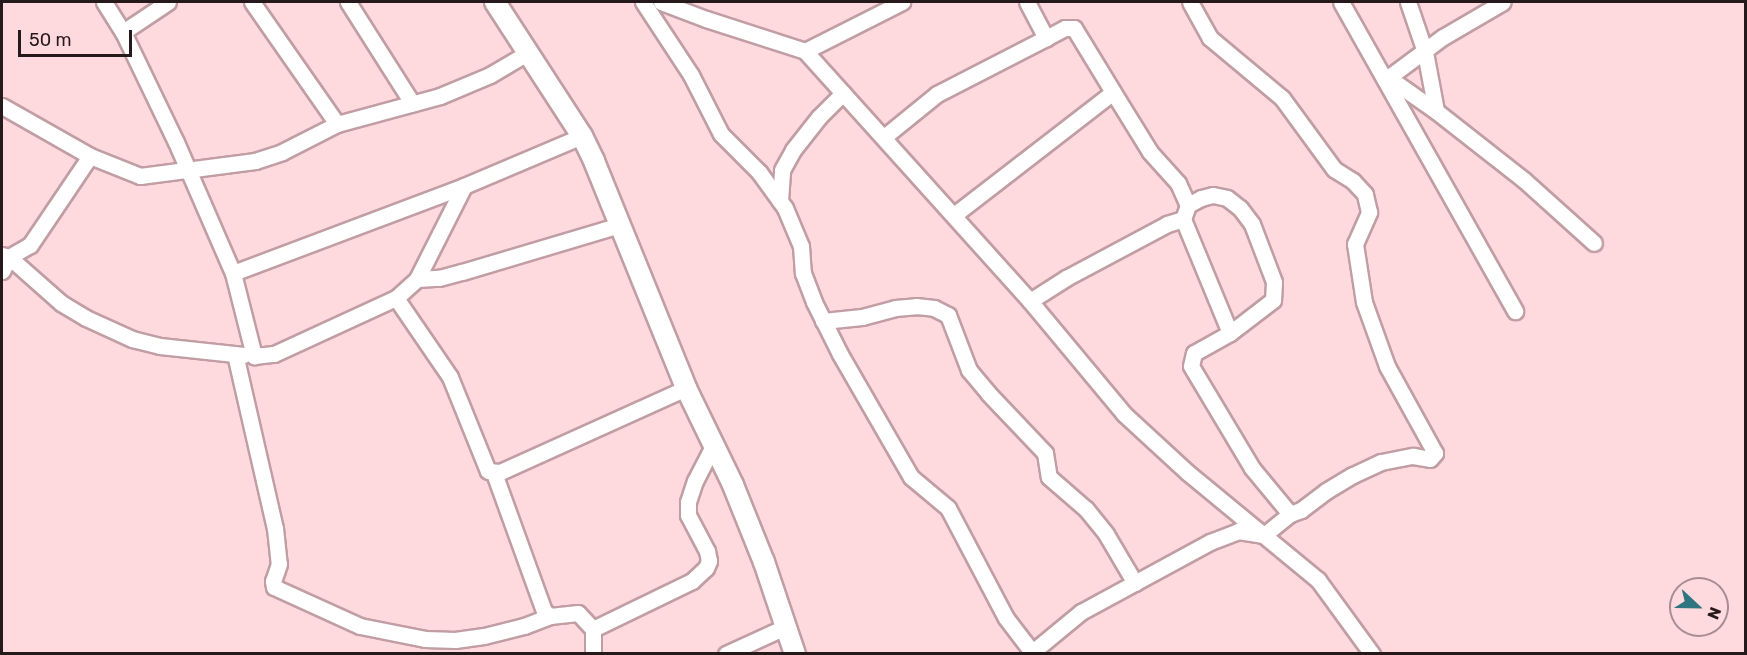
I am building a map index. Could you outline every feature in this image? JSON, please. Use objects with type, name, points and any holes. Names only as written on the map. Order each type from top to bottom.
[{"type":"street","points":[[104,2],[123,32],[188,169],[233,273],[254,356]]},
{"type":"street","points":[[123,32],[168,2]]},
{"type":"street","points":[[252,2],[337,124]]},
{"type":"street","points":[[348,2],[412,103]]},
{"type":"street","points":[[495,2],[582,136],[686,388],[714,444],[764,562],[795,654]]},
{"type":"street","points":[[643,2],[691,75],[722,134],[759,172],[780,201],[798,237],[803,273],[823,321],[911,477],[948,508],[1006,618],[1031,652],[1081,612],[1210,542],[1238,531],[1264,535],[1290,514],[1301,510],[1326,490],[1353,475],[1381,462],[1413,456],[1430,459],[1435,453],[1387,366],[1364,302],[1355,244],[1369,212],[1365,194],[1353,181],[1334,169],[1282,98],[1210,38],[1190,2]]},
{"type":"street","points":[[661,2],[706,20],[805,51],[1030,301],[1124,414],[1187,472],[1318,580],[1372,654]]},
{"type":"street","points":[[805,51],[902,2]]},
{"type":"street","points":[[1027,2],[1046,38]]},
{"type":"street","points":[[1341,2],[1387,79],[1515,311]]},
{"type":"street","points":[[1408,2],[1425,52],[1436,111]]},
{"type":"street","points":[[1387,79],[1443,37],[1503,2]]},
{"type":"street","points":[[884,137],[937,94],[1065,28],[1074,28],[1150,152],[1178,183],[1186,212],[1230,333]]},
{"type":"street","points":[[2,106],[90,156],[140,176],[255,161],[282,152],[337,124],[450,92],[490,75],[529,52]]},
{"type":"street","points":[[1387,79],[1436,111],[1524,180],[1594,243]]},
{"type":"street","points":[[954,215],[1113,92]]},
{"type":"street","points":[[780,201],[782,170],[787,160],[819,117],[843,93]]},
{"type":"street","points":[[233,273],[464,186],[582,136]]},
{"type":"street","points":[[5,256],[30,245],[90,156]]},
{"type":"street","points":[[5,256],[62,303],[86,318],[132,339],[160,346],[234,354],[254,356],[274,354],[396,298],[417,279],[464,186]]},
{"type":"street","points":[[1030,301],[1096,261],[1167,224],[1213,195],[1227,198],[1240,208],[1252,224],[1274,282],[1273,300],[1230,333],[1194,353],[1191,366],[1252,468],[1290,514]]},
{"type":"street","points":[[417,279],[439,278],[462,272],[620,225]]},
{"type":"street","points":[[2,271],[5,256]]},
{"type":"street","points":[[396,298],[450,377],[488,471],[494,472],[686,388]]},
{"type":"street","points":[[823,321],[862,317],[895,308],[916,306],[934,308],[948,315],[969,370],[1045,453],[1049,477],[1086,509],[1106,534],[1135,583]]},
{"type":"street","points":[[234,354],[275,528],[279,564],[273,581],[274,587],[360,626],[425,639],[455,640],[484,636],[524,626],[550,616],[578,614],[593,629],[593,654]]},
{"type":"street","points":[[593,629],[692,581],[706,568],[709,561],[707,551],[688,515],[688,502],[695,481],[714,444]]},
{"type":"street","points":[[494,472],[544,611],[550,616]]},
{"type":"street","points":[[726,654],[785,627]]}]
